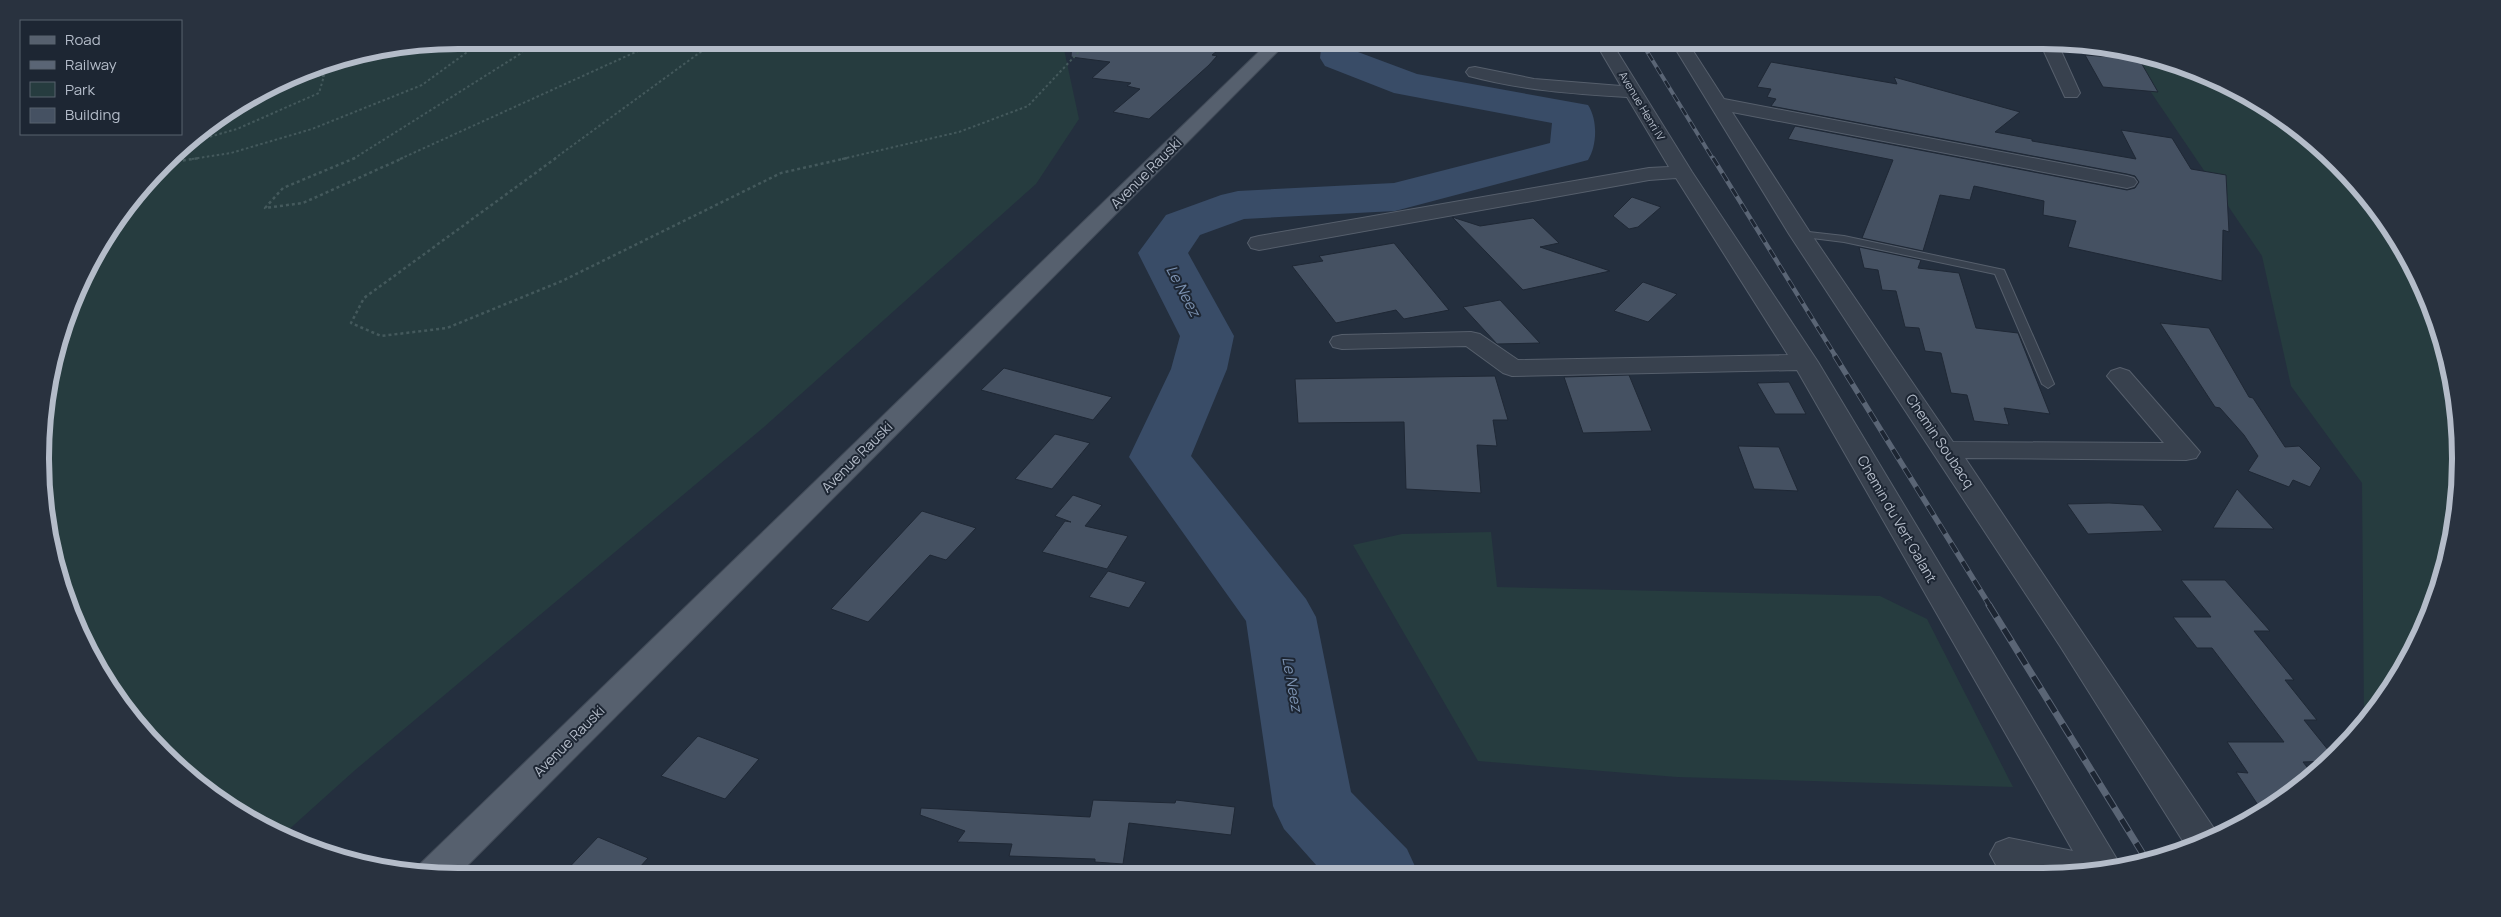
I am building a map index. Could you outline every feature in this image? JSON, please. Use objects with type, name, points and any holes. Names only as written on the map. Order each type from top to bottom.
[{"type":"main road","name":"Avenue Rauski","points":[[441,867],[1272,49]]},
{"type":"street","name":"Avenue Henri IV","points":[[1608,49],[1682,172]]},
{"type":"street","name":"Chemin Soubacq","points":[[1684,49],[1800,234],[1947,450],[2161,773],[2200,836]]},
{"type":"street","points":[[2051,49],[2071,93]]},
{"type":"street","points":[[1475,72],[1493,77],[1591,90],[1634,92]]},
{"type":"street","points":[[1717,103],[2127,182]]},
{"type":"street","points":[[1259,243],[1649,174],[1682,172]]},
{"type":"street","name":"Chemin du Vert Galant","points":[[1682,172],[1805,362],[2100,864]]},
{"type":"street","points":[[1342,342],[1471,340],[1512,368],[1805,362]]},
{"type":"street","points":[[1947,450],[2186,452],[2120,376]]},
{"type":"street","points":[[2009,854],[2070,867]]},
{"type":"lane","points":[[1800,234],[1844,239],[2000,272],[2048,384]]},
{"type":"path","points":[[177,161],[231,153],[312,128],[422,85],[474,49]]},
{"type":"path","points":[[524,49],[520,54],[350,161],[283,188],[265,208],[303,203],[642,49]]},
{"type":"path","points":[[705,49],[364,298],[351,323],[381,336],[447,328],[562,281],[782,174],[959,132],[1028,106],[1082,49]]},
{"type":"path","points":[[202,139],[237,128],[319,93],[324,76],[314,75]]},
{"type":"green space","points":[[458,49],[1064,49],[1079,119],[1036,184],[764,427],[354,771],[288,831],[231,799],[188,767],[150,729],[133,708],[91,640],[70,590],[52,512],[50,485],[50,432],[52,405],[57,379],[70,327],[91,277],[118,231],[150,188],[188,150],[209,133],[277,91],[327,70],[405,52]]},
{"type":"green space","points":[[2128,58],[2174,70],[2224,91],[2270,118],[2313,150],[2351,188],[2383,231],[2410,277],[2431,327],[2449,405],[2452,458],[2449,512],[2438,565],[2421,615],[2397,663],[2364,713],[2362,483],[2291,386],[2262,256]]},
{"type":"green space","points":[[1491,532],[1497,587],[1880,596],[1927,619],[2013,787],[1677,777],[1478,761],[1353,545],[1402,534]]},
{"type":"building","points":[[1071,49],[1220,49],[1212,55],[1217,56],[1209,65],[1149,119],[1113,112],[1140,89],[1127,86],[1131,83],[1092,78],[1110,62],[1071,57]]},
{"type":"building","points":[[2085,55],[2140,61],[2158,92],[2103,87]]},
{"type":"building","points":[[1771,62],[1897,84],[1894,77],[2020,112],[1995,132],[2032,139],[2032,141],[2136,159],[2121,130],[2172,138],[2191,169],[2226,175],[2229,232],[2223,230],[2222,281],[2068,247],[2076,221],[2043,215],[2044,201],[1974,186],[1970,200],[1940,195],[1923,251],[1862,238],[1893,160],[1788,139],[1795,126],[2127,190],[2135,188],[2139,182],[2135,176],[2127,174],[1771,106],[1776,99],[1767,97],[1771,89],[1757,87]]},
{"type":"building","points":[[1632,197],[1661,207],[1638,227],[1629,229],[1613,216]]},
{"type":"building","points":[[1452,217],[1480,226],[1533,218],[1559,243],[1540,247],[1610,271],[1523,290]]},
{"type":"building","points":[[1394,243],[1449,310],[1404,319],[1396,310],[1336,323],[1292,266],[1323,261],[1319,256]]},
{"type":"building","points":[[1859,247],[1921,260],[1918,268],[1959,273],[1976,328],[2018,333],[2050,414],[2004,408],[2009,425],[1974,421],[1967,395],[1951,393],[1941,353],[1925,351],[1919,328],[1905,327],[1896,291],[1882,290],[1878,270],[1864,268]]},
{"type":"building","points":[[1643,282],[1677,294],[1648,322],[1614,311]]},
{"type":"building","points":[[1500,300],[1540,343],[1497,344],[1463,307]]},
{"type":"building","points":[[2160,323],[2209,328],[2249,397],[2253,398],[2285,447],[2299,446],[2321,468],[2310,487],[2293,480],[2289,487],[2248,471],[2258,456],[2244,435],[2220,408],[2215,407]]},
{"type":"building","points":[[1004,368],[1112,397],[1093,420],[981,390]]},
{"type":"building","points":[[1629,375],[1652,431],[1583,433],[1564,377]]},
{"type":"building","points":[[1495,376],[1508,420],[1493,420],[1497,446],[1477,445],[1481,493],[1406,489],[1404,422],[1298,423],[1295,379]]},
{"type":"building","points":[[1789,382],[1806,414],[1775,414],[1757,383]]},
{"type":"building","points":[[1055,434],[1090,443],[1052,489],[1015,479]]},
{"type":"building","points":[[1738,446],[1779,447],[1798,491],[1754,489]]},
{"type":"building","points":[[2237,489],[2274,529],[2213,528]]},
{"type":"building","points":[[1073,495],[1102,505],[1085,526],[1128,536],[1107,569],[1042,552],[1065,521],[1071,522],[1055,516]]},
{"type":"building","points":[[2109,503],[2143,505],[2163,531],[2088,534],[2067,504]]},
{"type":"building","points":[[922,511],[976,528],[946,560],[930,555],[868,622],[831,609]]},
{"type":"building","points":[[1108,571],[1146,582],[1129,608],[1089,597]]},
{"type":"building","points":[[2181,580],[2225,580],[2270,631],[2254,631],[2294,680],[2285,680],[2317,720],[2304,720],[2329,751],[2319,761],[2303,762],[2309,770],[2259,806],[2236,772],[2248,773],[2227,742],[2284,742],[2212,648],[2197,648],[2173,617],[2211,617]]},
{"type":"building","points":[[698,736],[759,759],[725,799],[661,776]]},
{"type":"building","points":[[1093,800],[1175,803],[1176,800],[1235,807],[1231,835],[1129,823],[1123,864],[1095,862],[1095,859],[1009,856],[1012,844],[957,842],[965,831],[920,815],[921,808],[1090,817]]},
{"type":"building","points":[[598,837],[648,858],[639,868],[569,868]]},
{"type":"waterway","name":"Le Neez","points":[[1340,49],[1339,58],[1408,84],[1573,114],[1572,151],[1395,197],[1238,205],[1183,225],[1163,253],[1207,336],[1199,369],[1160,457],[1281,617],[1313,806],[1371,868]]},
{"type":"railway","points":[[1646,49],[1713,159]]},
{"type":"railway","points":[[1713,158],[1836,357]]},
{"type":"railway","points":[[1835,356],[1990,606]]},
{"type":"railway","points":[[1989,605],[2144,855]]}]
